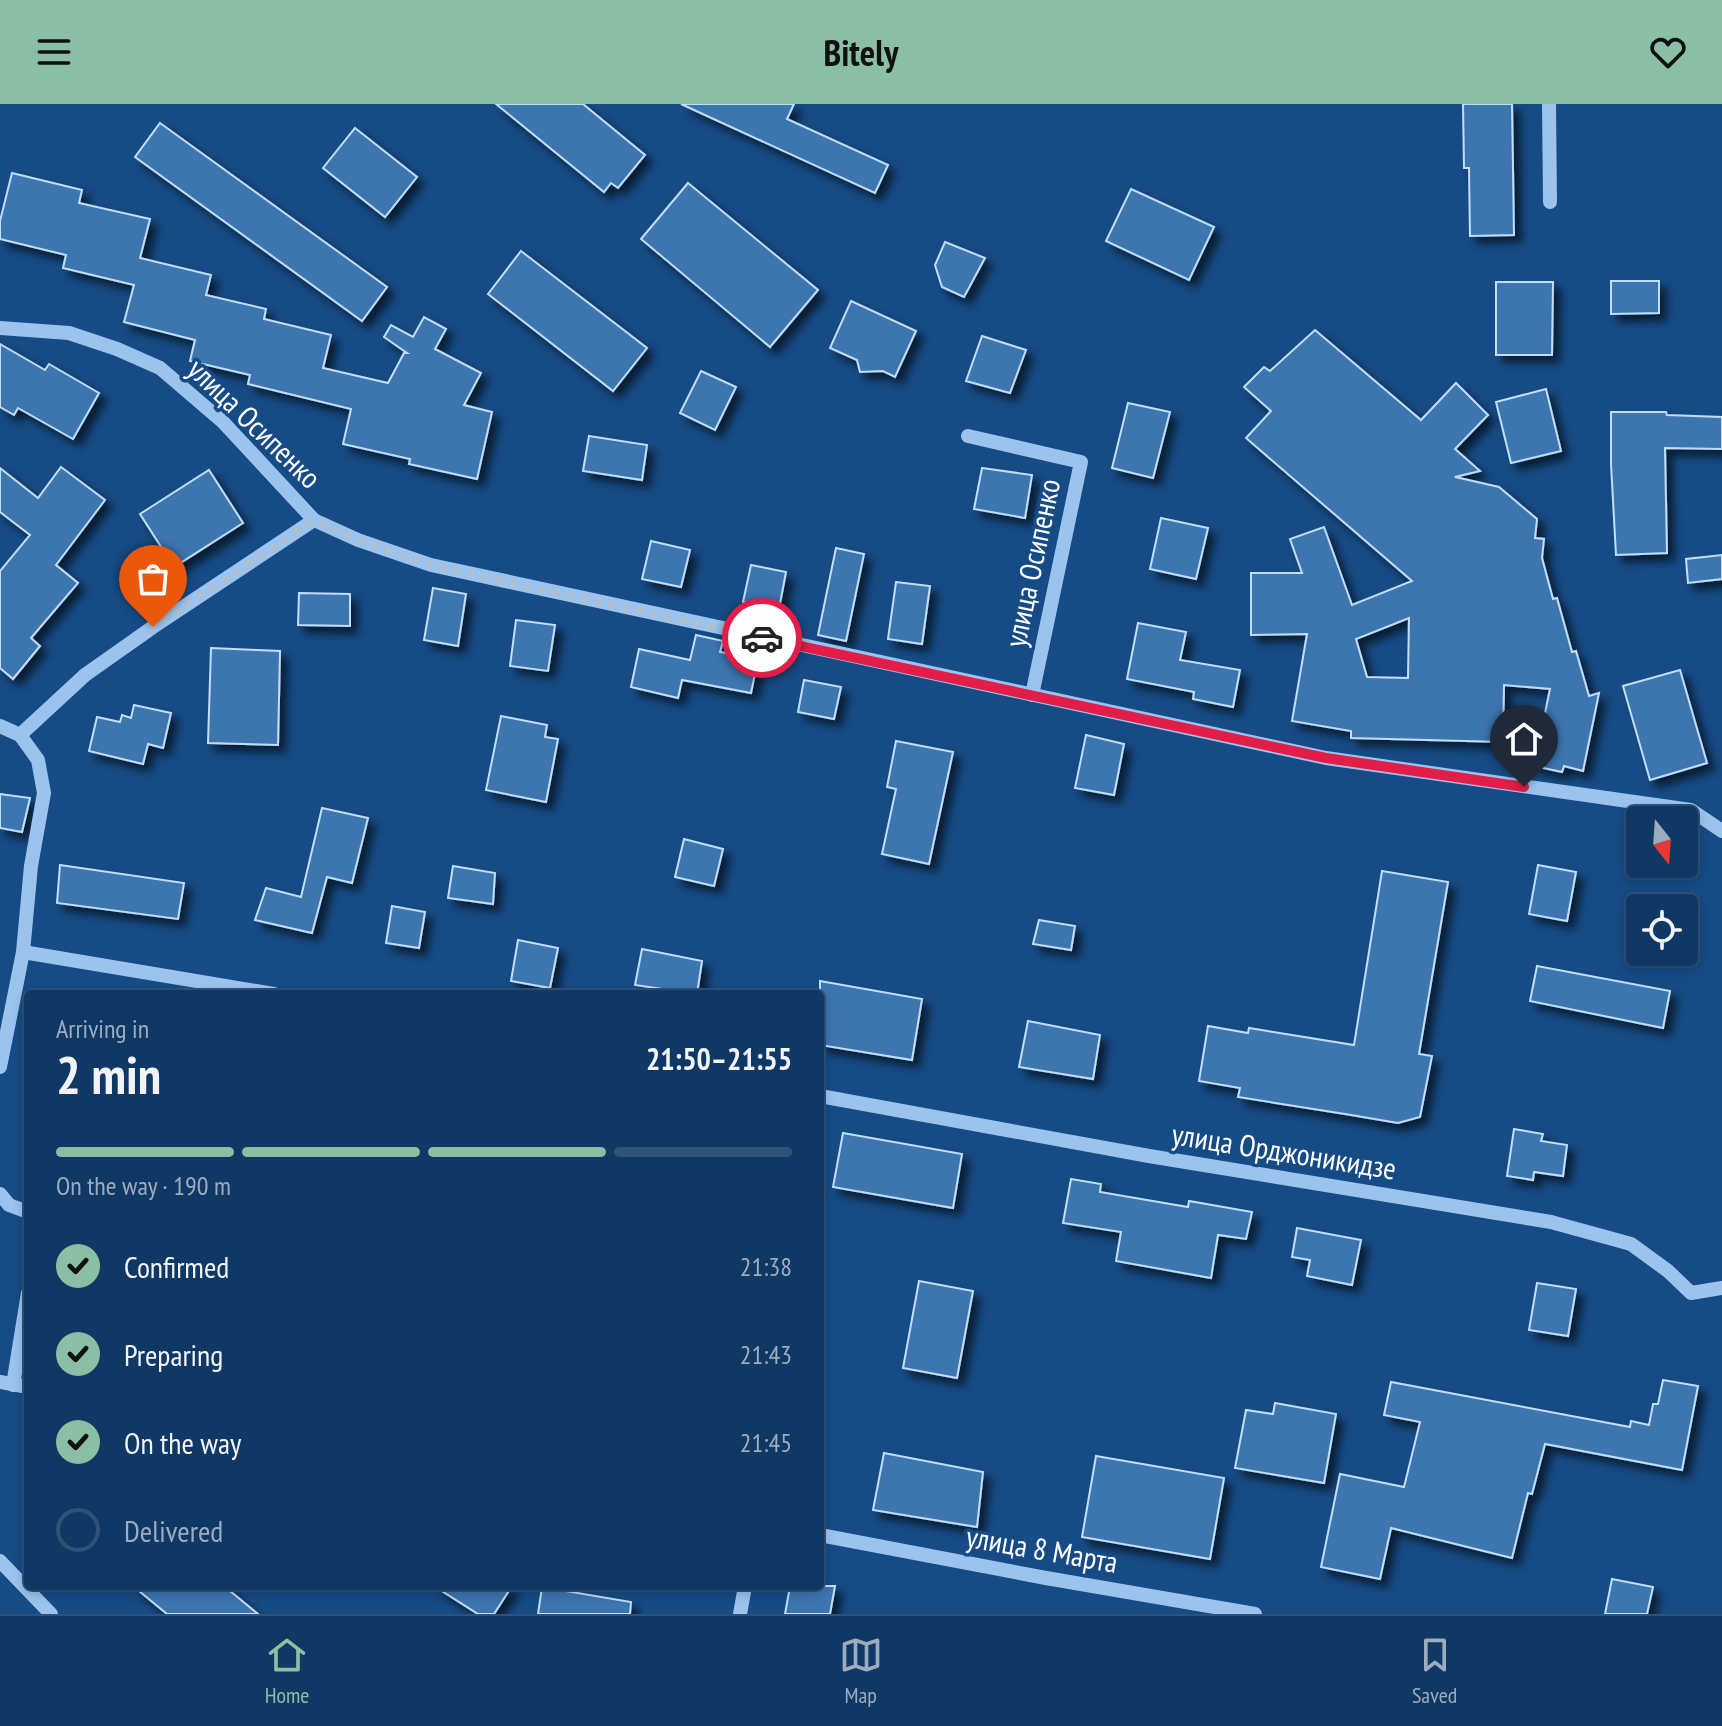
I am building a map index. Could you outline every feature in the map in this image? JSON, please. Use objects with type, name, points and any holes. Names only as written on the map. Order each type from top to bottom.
[{"type":"street","points":[[1549,104],[1550,202]]},
{"type":"street","name":"улица Осипенко","points":[[0,328],[69,333],[160,368],[223,422],[314,520],[358,540],[431,565],[1326,758],[1691,810],[1722,831]]},
{"type":"street","name":"улица Осипенко","points":[[968,436],[1081,462],[1032,695]]},
{"type":"street","points":[[20,735],[85,675],[314,520]]},
{"type":"street","points":[[0,726],[20,735],[38,760],[44,793],[31,866],[23,952],[0,1067]]},
{"type":"street","points":[[23,952],[250,990]]},
{"type":"street","name":"улица Орджоникидзе","points":[[824,1097],[1149,1156],[1551,1222],[1631,1244],[1668,1271],[1691,1293],[1722,1288]]},
{"type":"street","points":[[0,1194],[9,1205],[24,1211]]},
{"type":"street","points":[[14,1385],[24,1319]]},
{"type":"street","name":"улица 8 Марта","points":[[824,1536],[1255,1614]]},
{"type":"street","points":[[0,1561],[24,1586]]},
{"type":"street","points":[[28,1590],[51,1614]]},
{"type":"street","points":[[740,1614],[744,1590]]},
{"type":"building","points":[[496,104],[583,104],[645,155],[618,188],[611,183],[604,192]]},
{"type":"building","points":[[681,104],[794,104],[787,119],[888,165],[875,193]]},
{"type":"building","points":[[1463,104],[1512,104],[1514,235],[1470,236],[1469,168],[1464,168]]},
{"type":"building","points":[[160,123],[387,287],[362,321],[135,157]]},
{"type":"building","points":[[355,128],[417,177],[385,217],[323,168]]},
{"type":"building","points":[[12,173],[82,190],[79,203],[150,219],[140,258],[211,275],[206,295],[266,309],[264,319],[331,335],[323,368],[388,383],[404,353],[407,353],[384,337],[391,325],[413,337],[424,317],[446,329],[435,349],[481,373],[464,405],[492,412],[477,479],[409,464],[410,459],[343,444],[351,409],[248,384],[250,375],[190,361],[195,340],[124,322],[134,285],[63,268],[66,255],[0,239],[0,221]]},
{"type":"building","points":[[688,183],[818,290],[770,347],[641,239]]},
{"type":"building","points":[[1131,189],[1214,227],[1189,280],[1106,241]]},
{"type":"building","points":[[945,242],[985,258],[964,297],[942,287],[935,265]]},
{"type":"building","points":[[521,251],[647,348],[613,391],[488,294]]},
{"type":"building","points":[[1611,281],[1659,281],[1659,313],[1611,314]]},
{"type":"building","points":[[1496,282],[1553,282],[1552,355],[1496,355]]},
{"type":"building","points":[[851,301],[916,331],[895,377],[883,371],[860,372],[857,360],[830,348]]},
{"type":"building","points":[[1315,330],[1421,420],[1456,383],[1488,415],[1455,449],[1480,471],[1455,477],[1499,487],[1537,519],[1535,538],[1544,539],[1542,558],[1553,599],[1557,598],[1572,652],[1576,651],[1589,696],[1599,693],[1583,771],[1564,766],[1562,772],[1534,766],[1550,689],[1504,685],[1503,742],[1351,738],[1351,731],[1292,721],[1307,634],[1251,635],[1251,573],[1302,573],[1290,539],[1324,527],[1352,605],[1412,581],[1246,438],[1271,411],[1244,387],[1264,367],[1270,371]],"holes":[[[1409,618],[1408,678],[1367,677],[1356,639]]]},
{"type":"building","points":[[982,336],[1026,350],[1010,393],[966,381]]},
{"type":"building","points":[[0,344],[45,370],[49,364],[99,393],[73,439],[18,408],[14,415],[0,407]]},
{"type":"building","points":[[701,371],[736,387],[715,430],[680,413]]},
{"type":"building","points":[[1546,389],[1561,451],[1511,463],[1496,402]]},
{"type":"building","points":[[1128,403],[1170,412],[1153,478],[1112,468]]},
{"type":"building","points":[[1611,412],[1666,412],[1667,415],[1722,417],[1722,449],[1665,448],[1667,553],[1616,555]]},
{"type":"building","points":[[589,436],[647,445],[642,480],[583,471]]},
{"type":"building","points":[[61,467],[105,500],[56,565],[78,583],[31,638],[40,646],[13,679],[0,668],[0,571],[30,535],[0,512],[0,468],[38,498]]},
{"type":"building","points":[[982,468],[1032,475],[1025,518],[974,509]]},
{"type":"building","points":[[209,470],[243,523],[174,567],[140,514]]},
{"type":"building","points":[[1161,518],[1208,528],[1196,579],[1150,569]]},
{"type":"building","points":[[651,541],[690,550],[681,587],[642,579]]},
{"type":"building","points":[[836,548],[864,554],[846,641],[818,635]]},
{"type":"building","points":[[1722,555],[1722,579],[1688,583],[1686,559]]},
{"type":"building","points":[[751,565],[786,572],[779,609],[743,602]]},
{"type":"building","points":[[896,582],[930,586],[922,644],[888,639]]},
{"type":"building","points":[[433,588],[466,594],[458,646],[424,640]]},
{"type":"building","points":[[299,593],[350,594],[350,626],[298,625]]},
{"type":"building","points":[[516,620],[555,625],[548,671],[510,666]]},
{"type":"building","points":[[1138,623],[1186,632],[1180,660],[1240,670],[1233,707],[1193,699],[1194,692],[1127,679]]},
{"type":"building","points":[[696,635],[723,641],[720,652],[758,659],[751,693],[682,680],[678,698],[631,687],[639,649],[690,660]]},
{"type":"building","points":[[211,648],[280,651],[278,745],[208,743]]},
{"type":"building","points":[[1680,670],[1707,763],[1650,780],[1623,686]]},
{"type":"building","points":[[804,680],[841,687],[834,719],[798,712]]},
{"type":"building","points":[[134,705],[171,713],[163,748],[148,744],[143,764],[89,751],[97,717],[120,722],[122,715],[131,718]]},
{"type":"building","points":[[501,716],[547,725],[545,737],[558,739],[546,802],[486,790]]},
{"type":"building","points":[[1086,735],[1124,744],[1114,795],[1075,788]]},
{"type":"building","points":[[896,741],[953,752],[929,864],[882,854],[896,789],[887,787]]},
{"type":"building","points":[[0,794],[30,798],[22,832],[0,828]]},
{"type":"building","points":[[322,808],[368,818],[352,883],[327,877],[312,933],[255,920],[266,888],[301,897]]},
{"type":"building","points":[[684,839],[723,849],[714,886],[675,877]]},
{"type":"building","points":[[60,865],[184,883],[178,919],[57,903]]},
{"type":"building","points":[[1538,865],[1576,872],[1567,921],[1529,914]]},
{"type":"building","points":[[453,866],[495,873],[493,904],[448,898]]},
{"type":"building","points":[[1382,871],[1448,882],[1419,1054],[1432,1056],[1420,1117],[1398,1123],[1238,1097],[1240,1088],[1199,1081],[1208,1026],[1248,1033],[1249,1028],[1354,1045]]},
{"type":"building","points":[[392,906],[425,912],[419,948],[386,943]]},
{"type":"building","points":[[1039,920],[1075,926],[1071,950],[1033,944]]},
{"type":"building","points":[[518,940],[558,948],[550,988],[511,981]]},
{"type":"building","points":[[642,949],[702,961],[698,990],[635,985]]},
{"type":"building","points":[[1537,966],[1670,991],[1663,1028],[1530,1001]]},
{"type":"building","points":[[820,981],[922,999],[912,1060],[824,1046],[824,990],[820,990]]},
{"type":"building","points":[[1028,1021],[1100,1035],[1093,1079],[1019,1067]]},
{"type":"building","points":[[1514,1129],[1543,1134],[1541,1141],[1567,1145],[1563,1176],[1534,1172],[1533,1180],[1507,1176]]},
{"type":"building","points":[[843,1133],[962,1154],[953,1208],[833,1187]]},
{"type":"building","points":[[1071,1179],[1101,1184],[1100,1192],[1188,1207],[1189,1201],[1252,1212],[1246,1239],[1218,1235],[1211,1278],[1116,1261],[1121,1232],[1063,1223]]},
{"type":"building","points":[[1297,1228],[1361,1240],[1352,1285],[1307,1276],[1310,1260],[1292,1257]]},
{"type":"building","points":[[919,1281],[973,1291],[957,1378],[903,1368]]},
{"type":"building","points":[[1537,1283],[1576,1289],[1568,1336],[1529,1330]]},
{"type":"building","points":[[1663,1380],[1698,1386],[1682,1470],[1545,1444],[1532,1494],[1528,1493],[1512,1558],[1391,1528],[1380,1579],[1321,1567],[1340,1474],[1404,1487],[1420,1422],[1384,1415],[1391,1382],[1630,1427],[1631,1421],[1649,1425],[1653,1404],[1658,1404]]},
{"type":"building","points":[[1275,1403],[1336,1414],[1324,1483],[1235,1468],[1246,1410],[1273,1414]]},
{"type":"building","points":[[884,1453],[983,1472],[977,1527],[873,1510]]},
{"type":"building","points":[[1096,1456],[1224,1478],[1210,1559],[1082,1537]]},
{"type":"building","points":[[1612,1579],[1653,1587],[1647,1614],[1605,1614]]},
{"type":"building","points":[[824,1586],[835,1586],[830,1614],[785,1614],[789,1590],[824,1590]]},
{"type":"building","points":[[138,1590],[229,1590],[258,1614],[167,1614]]},
{"type":"building","points":[[440,1590],[509,1590],[494,1614],[478,1614]]},
{"type":"building","points":[[542,1590],[560,1590],[631,1602],[630,1614],[538,1614]]},
{"type":"way so far","points":[[153,627],[314,520],[358,540],[431,565],[762,638]]},
{"type":"route","points":[[762,638],[1326,758],[1524,787]]}]
